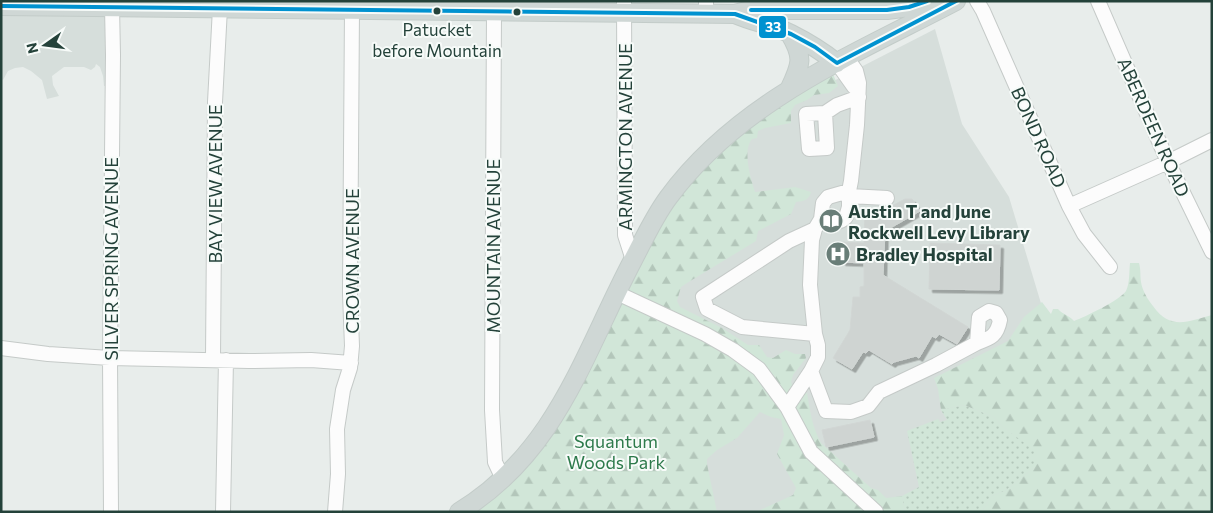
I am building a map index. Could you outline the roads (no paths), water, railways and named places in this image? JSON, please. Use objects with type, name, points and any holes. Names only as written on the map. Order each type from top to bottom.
[{"type":"main road","points":[[743,12],[770,6],[835,6],[887,10],[909,7],[928,1]]},
{"type":"main road","points":[[459,512],[503,479],[526,455],[546,429],[591,349],[652,224],[667,199],[694,165],[730,131],[790,88],[956,1]]},
{"type":"main road","points":[[1,6],[20,4],[112,7],[140,4],[231,6],[326,5],[352,9],[392,6],[461,6],[494,11],[546,7],[706,7],[788,21],[819,36],[842,60]]},
{"type":"main road","points":[[743,12],[790,34],[823,53],[842,60]]},
{"type":"main road","points":[[790,34],[798,48],[800,59],[798,70],[790,88]]},
{"type":"street","name":"BOND ROAD","points":[[977,1],[1069,206],[1084,234],[1110,267]]},
{"type":"street","name":"ABERDEEN ROAD","points":[[1098,1],[1168,162],[1212,252]]},
{"type":"street","name":"BAY VIEW AVENUE","points":[[223,512],[215,102],[231,6]]},
{"type":"street","name":"SILVER SPRING AVENUE","points":[[111,512],[112,7]]},
{"type":"street","name":"ARMINGTON AVENUE","points":[[624,7],[624,235],[633,260]]},
{"type":"street","name":"CROWN AVENUE","points":[[336,512],[338,474],[337,429],[342,390],[351,363],[352,9]]},
{"type":"street","name":"MOUNTAIN AVENUE","points":[[494,11],[492,410],[494,462],[503,479]]},
{"type":"street","points":[[815,334],[742,327],[707,309],[703,297],[818,224],[844,220],[846,217],[849,207],[859,93],[842,60]]},
{"type":"street","points":[[825,113],[859,93]]},
{"type":"street","points":[[1069,206],[1168,162],[1212,140]]},
{"type":"street","points":[[787,407],[811,371],[818,356],[810,285],[812,240],[823,203],[828,197],[849,193],[887,198]]},
{"type":"street","points":[[617,293],[705,334],[733,350],[759,369],[787,407],[811,452],[876,512]]},
{"type":"street","points":[[811,371],[826,411],[851,412],[868,406],[879,392],[977,343]]},
{"type":"street","points":[[1,348],[48,354],[110,358],[311,360],[351,363]]},
{"type":"place","name":"Patucket before Mountain","points":[[437,11]]},
{"type":"place","name":"Austin T and June Rockwell Levy Library","points":[[831,221]]},
{"type":"place","name":"Bradley Hospital","points":[[838,254]]},
{"type":"park label","name":"Squantum Woods Park","points":[[616,451]]}]
